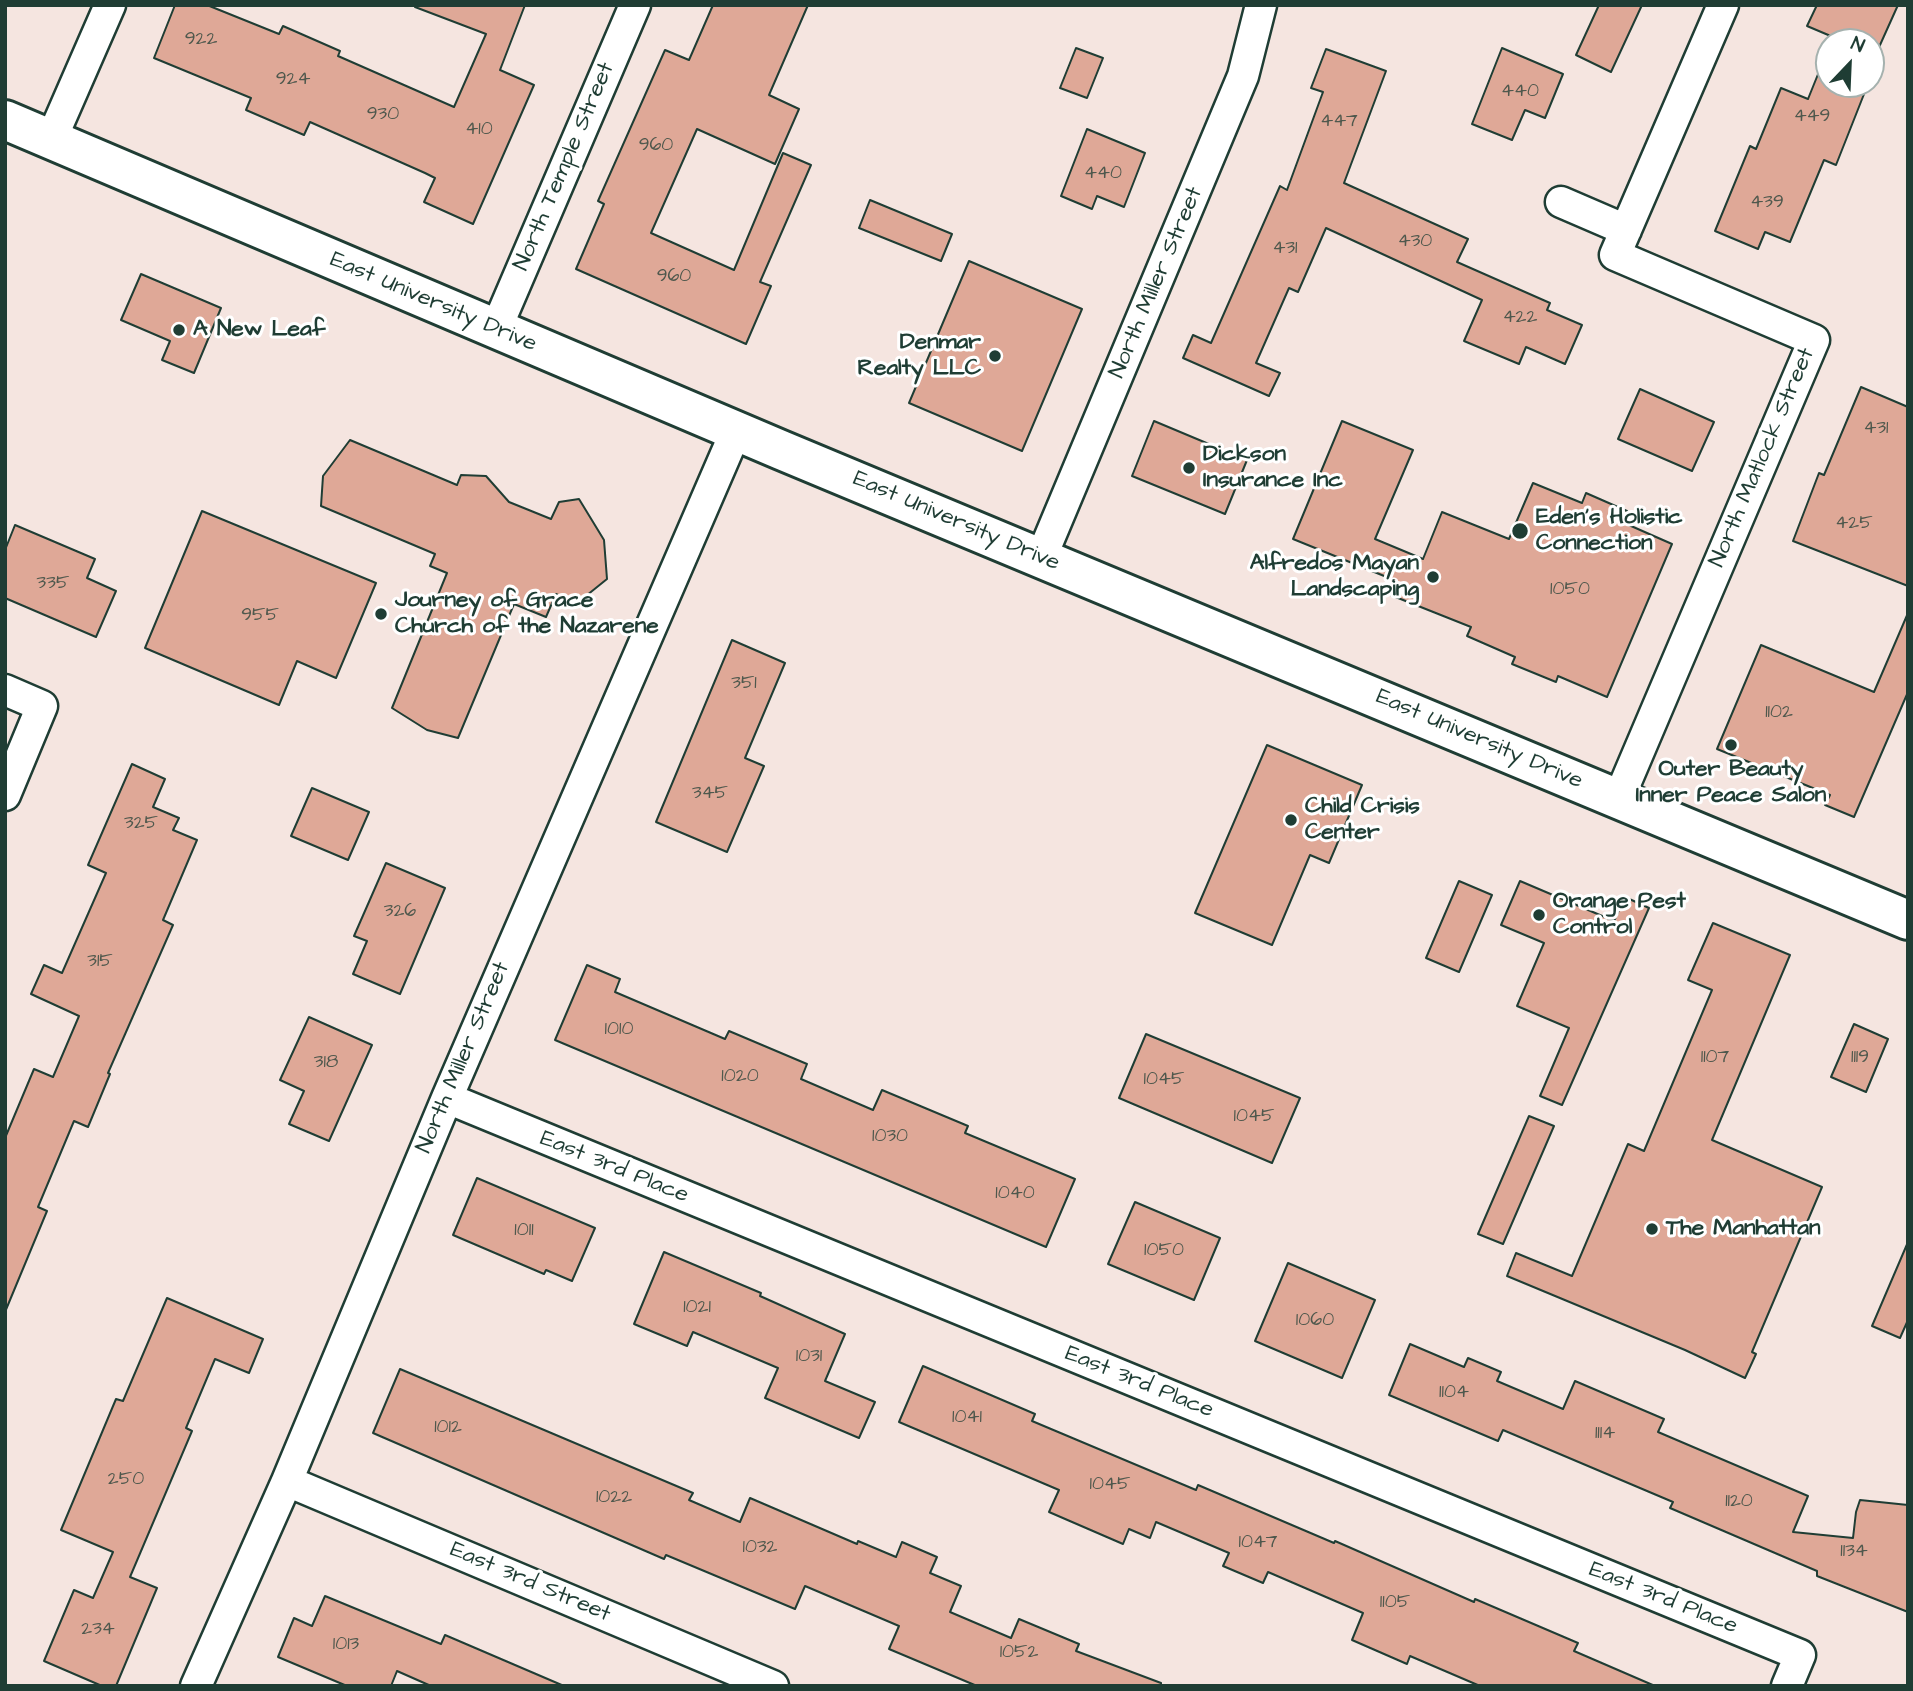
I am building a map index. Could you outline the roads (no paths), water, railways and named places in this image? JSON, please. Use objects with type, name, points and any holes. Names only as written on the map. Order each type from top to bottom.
[{"type":"main road","name":"East University Drive","points":[[5,120],[736,430],[1908,920]]},
{"type":"street","points":[[51,140],[110,5]]},
{"type":"street","name":"North Temple Street","points":[[496,329],[635,5]]},
{"type":"street","name":"North Miller Street","points":[[1041,558],[1243,76],[1261,5]]},
{"type":"street","name":"North Matlock Street","points":[[1619,798],[1814,340],[1615,255],[1723,5]]},
{"type":"street","points":[[1562,202],[1626,230]]},
{"type":"street","name":"North Miller Street","points":[[196,1686],[287,1481],[447,1098],[736,430]]},
{"type":"street","points":[[5,690],[42,706],[5,795]]},
{"type":"street","name":"East 3rd Place","points":[[447,1098],[1800,1655],[1787,1686]]},
{"type":"street","name":"East 3rd Street","points":[[287,1481],[773,1686]]},
{"type":"place","name":"A New Leaf","points":[[179,330]]},
{"type":"place","name":"Denmar Realty LLC","points":[[995,356]]},
{"type":"place","name":"Dickson Insurance Inc","points":[[1189,468]]},
{"type":"place","name":"Eden's Holistic Connection","points":[[1520,531]]},
{"type":"place","name":"Alfredos Mayan Landscaping","points":[[1433,577]]},
{"type":"place","name":"Journey of Grace Church of the Nazarene","points":[[381,614]]},
{"type":"place","name":"Outer Beauty Inner Peace Salon","points":[[1731,745]]},
{"type":"place","name":"Child Crisis Center","points":[[1291,820]]},
{"type":"place","name":"Orange Pest Control","points":[[1539,915]]},
{"type":"place","name":"The Manhattan","points":[[1652,1229]]}]
